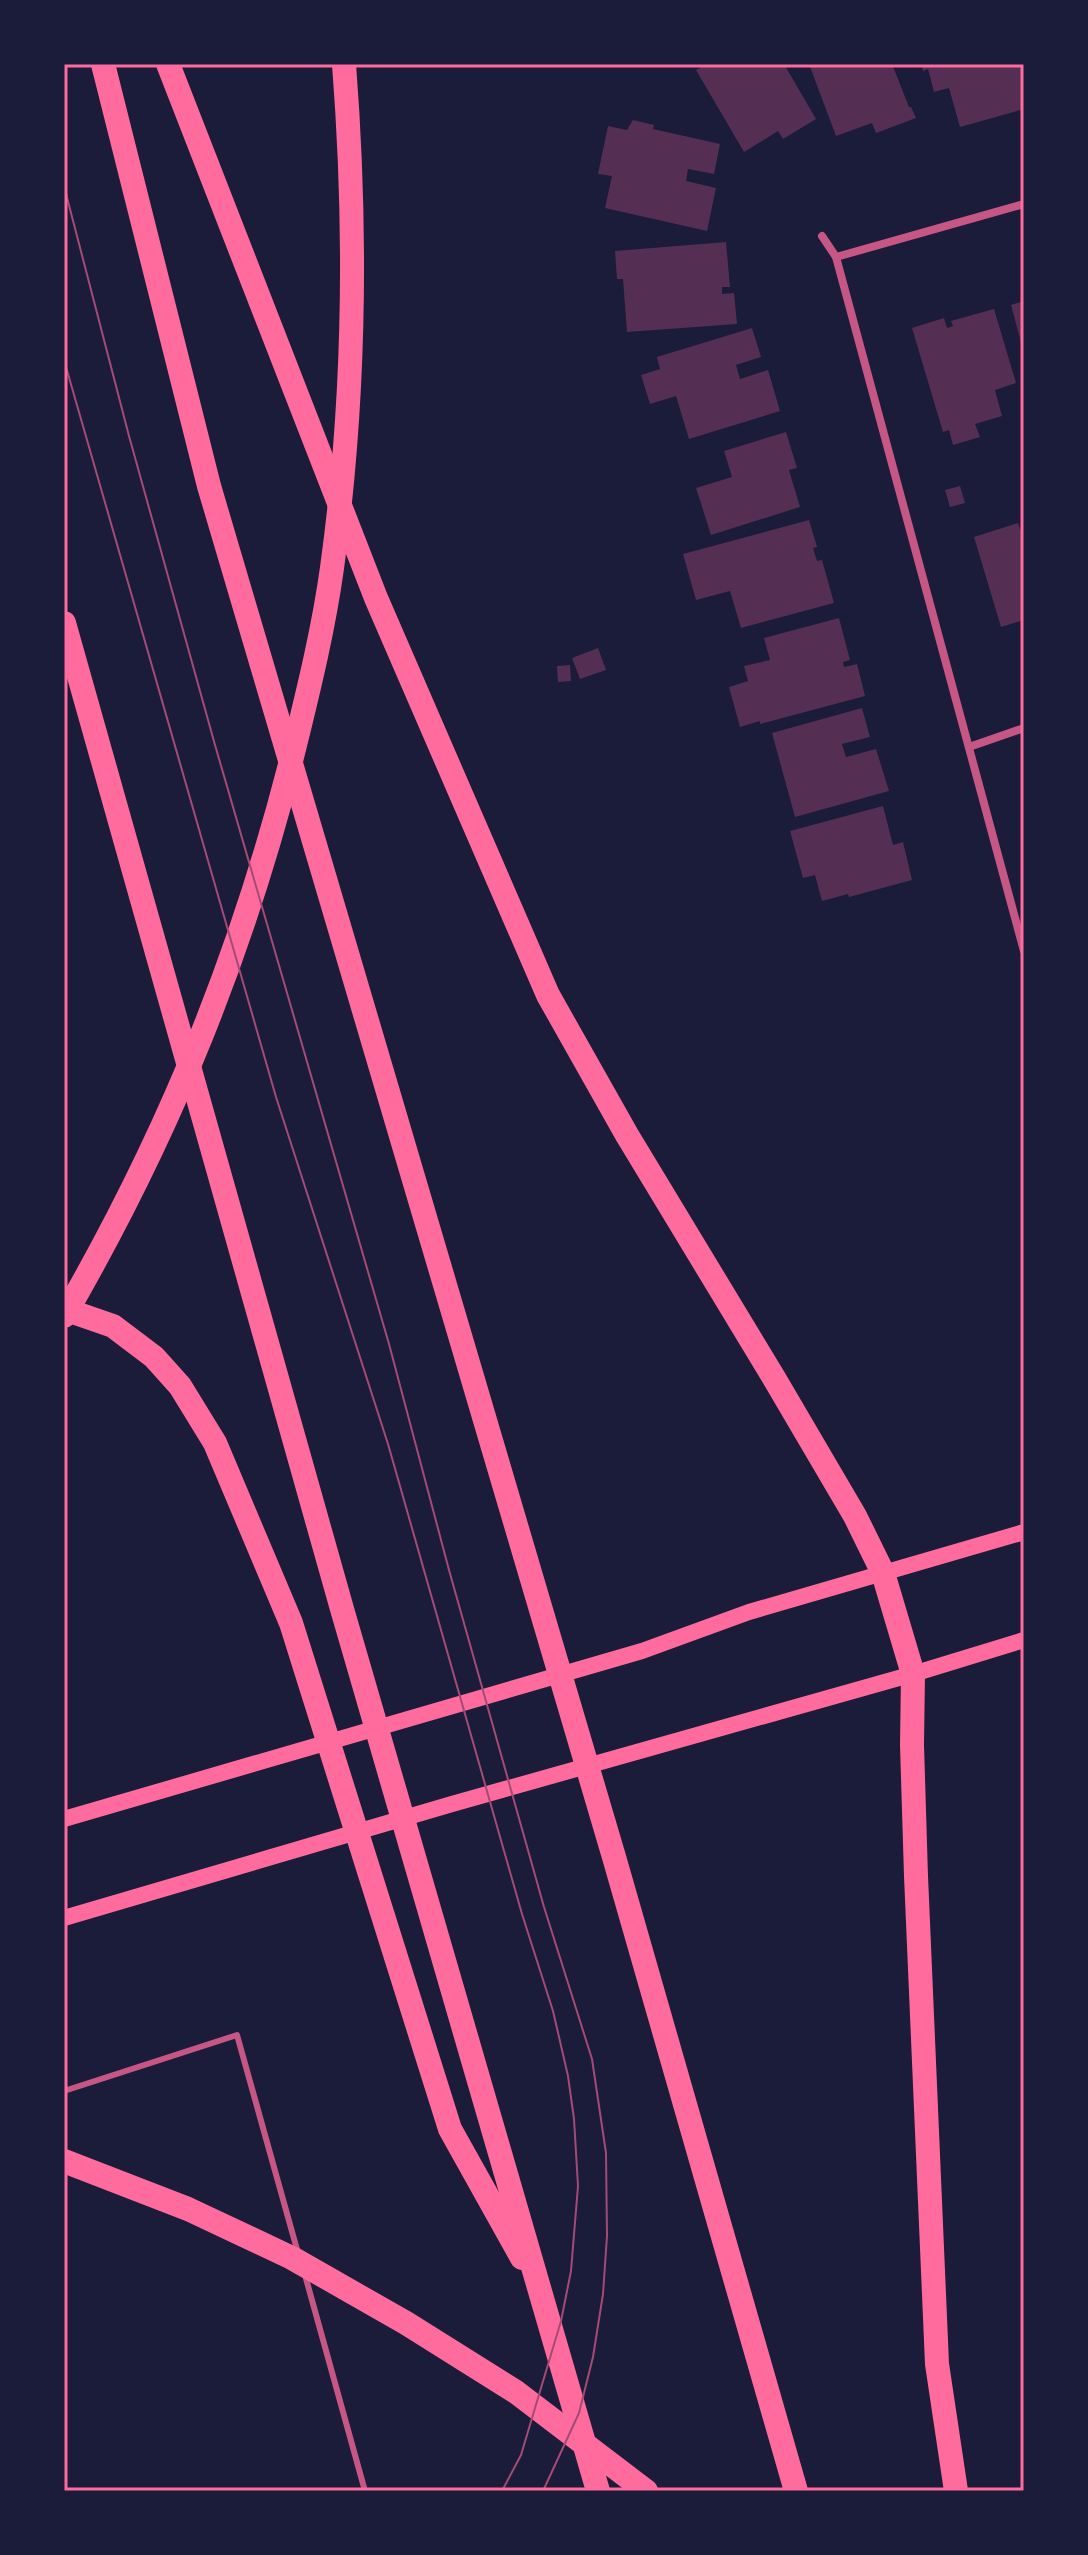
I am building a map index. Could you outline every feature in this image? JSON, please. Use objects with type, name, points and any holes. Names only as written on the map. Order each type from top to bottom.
[{"type":"highway","points":[[103,64],[209,486],[525,1553],[796,2491]]},
{"type":"highway","points":[[168,64],[376,598],[548,995],[627,1135],[855,1516],[883,1573],[913,1674],[916,1876],[937,2364],[956,2491]]},
{"type":"highway","points":[[64,1316],[127,1201],[174,1104],[215,1006],[251,904],[310,681],[332,568],[352,329],[352,218],[344,64]]},
{"type":"highway","points":[[64,623],[342,1609],[598,2491]]},
{"type":"highway","points":[[64,1309],[113,1326],[154,1357],[180,1386],[215,1443],[291,1623],[450,2129],[543,2295]]},
{"type":"highway","points":[[64,2161],[188,2209],[292,2258],[406,2323],[516,2392],[646,2491]]},
{"type":"main road","points":[[64,1819],[642,1651],[749,1612],[1024,1532]]},
{"type":"main road","points":[[64,1918],[1024,1640]]},
{"type":"street","points":[[836,257],[1024,204]]},
{"type":"street","points":[[822,236],[836,257],[1024,951]]},
{"type":"street","points":[[969,747],[1024,728]]},
{"type":"lane","points":[[64,2091],[237,2035],[365,2491]]},
{"type":"building","points":[[706,64],[784,64],[816,119],[783,139],[778,131],[744,152],[696,70]]},
{"type":"building","points":[[809,64],[860,64],[861,67],[892,64],[916,118],[876,133],[872,123],[836,136]]},
{"type":"building","points":[[921,64],[1024,64],[1024,109],[960,127],[949,88],[934,92],[928,69],[923,71]]},
{"type":"building","points":[[633,120],[654,125],[653,129],[720,144],[714,174],[688,169],[686,181],[716,188],[707,231],[605,208],[612,176],[598,174],[608,126],[627,130]]},
{"type":"building","points":[[726,242],[730,287],[722,287],[722,294],[734,293],[737,324],[627,332],[623,279],[617,279],[615,251]]},
{"type":"building","points":[[1024,301],[1024,350],[1023,350],[1011,305]]},
{"type":"building","points":[[994,309],[1016,383],[995,390],[1002,416],[975,424],[980,437],[953,445],[949,430],[943,432],[912,328],[944,318],[947,328],[953,326],[951,321]]},
{"type":"building","points":[[752,328],[761,357],[736,365],[740,379],[768,370],[780,411],[689,439],[676,396],[650,404],[641,375],[660,369],[657,357]]},
{"type":"building","points":[[786,432],[797,468],[789,470],[800,507],[711,535],[696,488],[732,477],[724,451]]},
{"type":"building","points":[[960,486],[965,503],[950,507],[945,490]]},
{"type":"building","points":[[809,520],[817,547],[813,548],[817,561],[822,560],[834,603],[741,628],[730,591],[696,600],[683,554]]},
{"type":"building","points":[[1018,523],[1024,541],[1024,620],[1001,627],[974,537]]},
{"type":"building","points":[[839,618],[850,660],[843,662],[844,667],[857,664],[865,696],[740,727],[729,687],[748,681],[744,666],[770,660],[764,638]]},
{"type":"building","points":[[598,648],[606,670],[580,679],[572,658]]},
{"type":"building","points":[[570,665],[571,681],[558,682],[557,666]]},
{"type":"building","points":[[862,708],[870,737],[842,744],[846,757],[876,749],[889,791],[795,817],[772,733]]},
{"type":"building","points":[[883,806],[893,845],[903,842],[912,880],[822,901],[815,875],[803,878],[790,831]]},
{"type":"tram line","points":[[64,186],[129,436],[215,745],[389,1344],[544,1907],[592,2059],[606,2153],[607,2236],[603,2294],[593,2357],[579,2413],[543,2491]]},
{"type":"tram line","points":[[64,360],[276,1097],[388,1444],[522,1914],[553,2011],[568,2076],[578,2186],[571,2271],[561,2321],[521,2455],[502,2491]]}]
